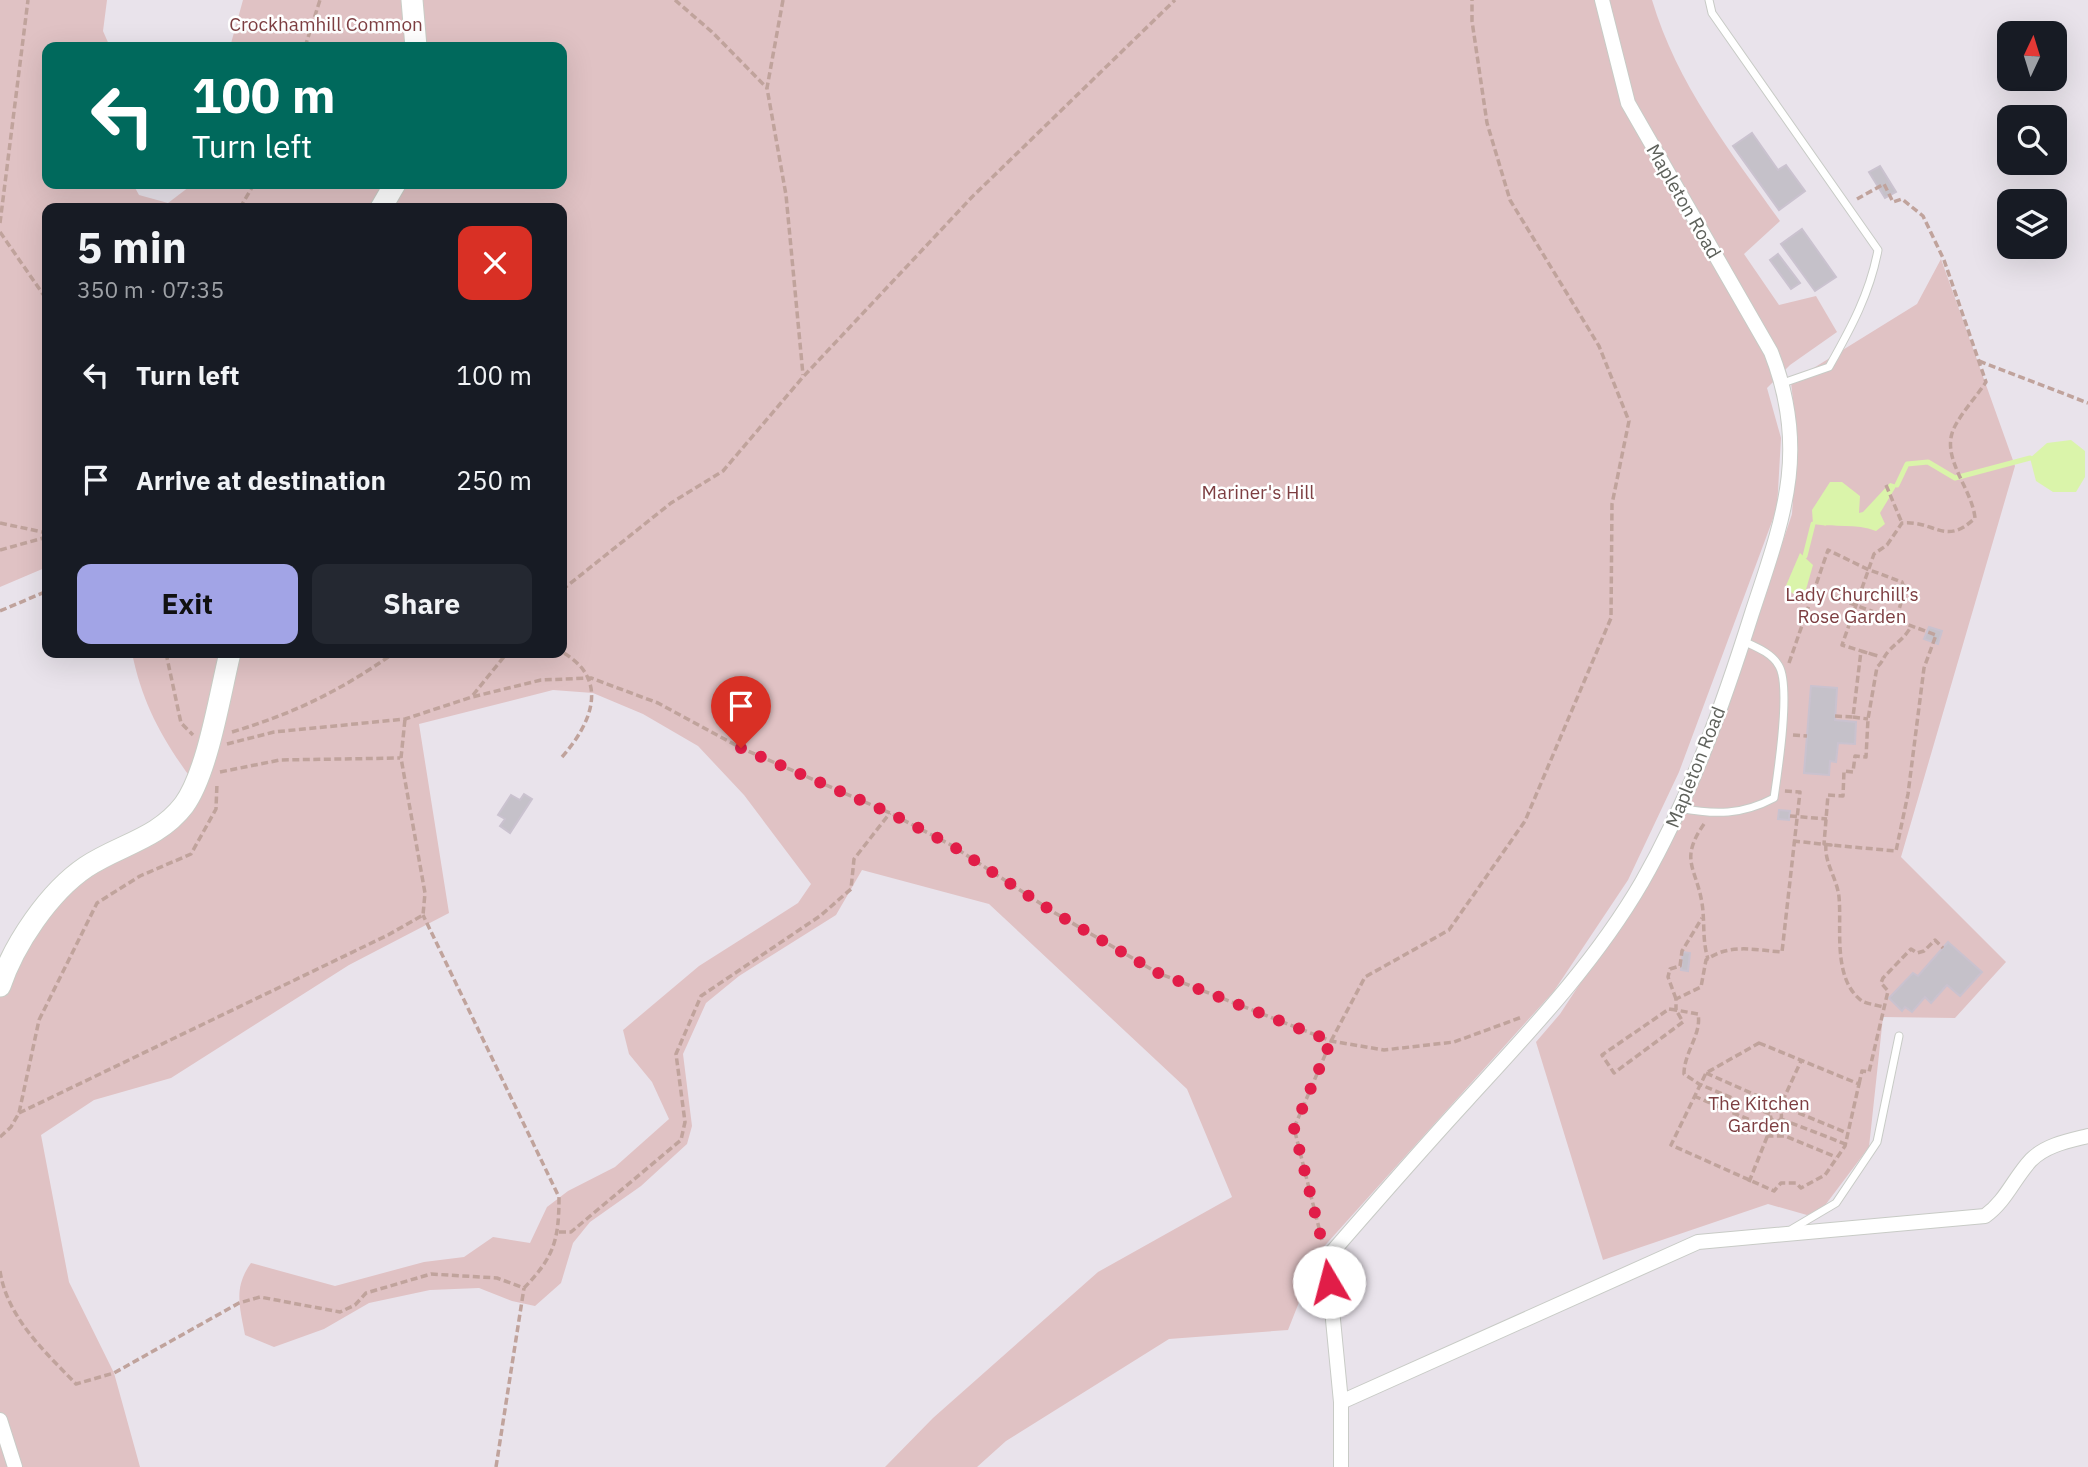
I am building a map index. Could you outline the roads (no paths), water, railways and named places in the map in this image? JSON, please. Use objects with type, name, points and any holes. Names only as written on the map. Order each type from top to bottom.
[{"type":"main road","points":[[412,0],[416,42]]},
{"type":"main road","points":[[2,975],[38,913],[86,867],[152,835],[184,804],[209,744],[229,658]]},
{"type":"street","name":"Mapleton Road","points":[[1341,1402],[1326,1258],[1553,1006],[1631,900],[1680,808],[1743,641],[1787,507],[1790,430],[1783,383],[1771,352],[1628,103],[1602,0]]},
{"type":"street","points":[[1341,1467],[1341,1402],[1698,1242],[1985,1216],[1998,1207],[2033,1158],[2062,1142],[2088,1136]]},
{"type":"street","points":[[0,1420],[15,1467]]},
{"type":"lane","points":[[1709,0],[1713,13],[1878,250],[1872,280],[1855,321],[1829,367],[1783,383]]},
{"type":"lane","points":[[1680,808],[1711,814],[1752,809],[1774,798],[1784,708],[1781,669],[1774,659],[1743,641]]},
{"type":"lane","points":[[1785,1233],[1836,1203],[1877,1142],[1899,1036]]},
{"type":"waterway","points":[[1897,485],[1907,464],[1928,462],[1955,478],[2030,458]]},
{"type":"waterway","points":[[1805,556],[1813,524]]},
{"type":"park label","name":"Crockhamhill Common","points":[[326,24]]},
{"type":"park label","name":"Mariner's Hill","points":[[1258,492]]},
{"type":"park label","name":"Lady Churchill’s Rose Garden","points":[[1852,605]]},
{"type":"park label","name":"The Kitchen Garden","points":[[1759,1114]]}]
